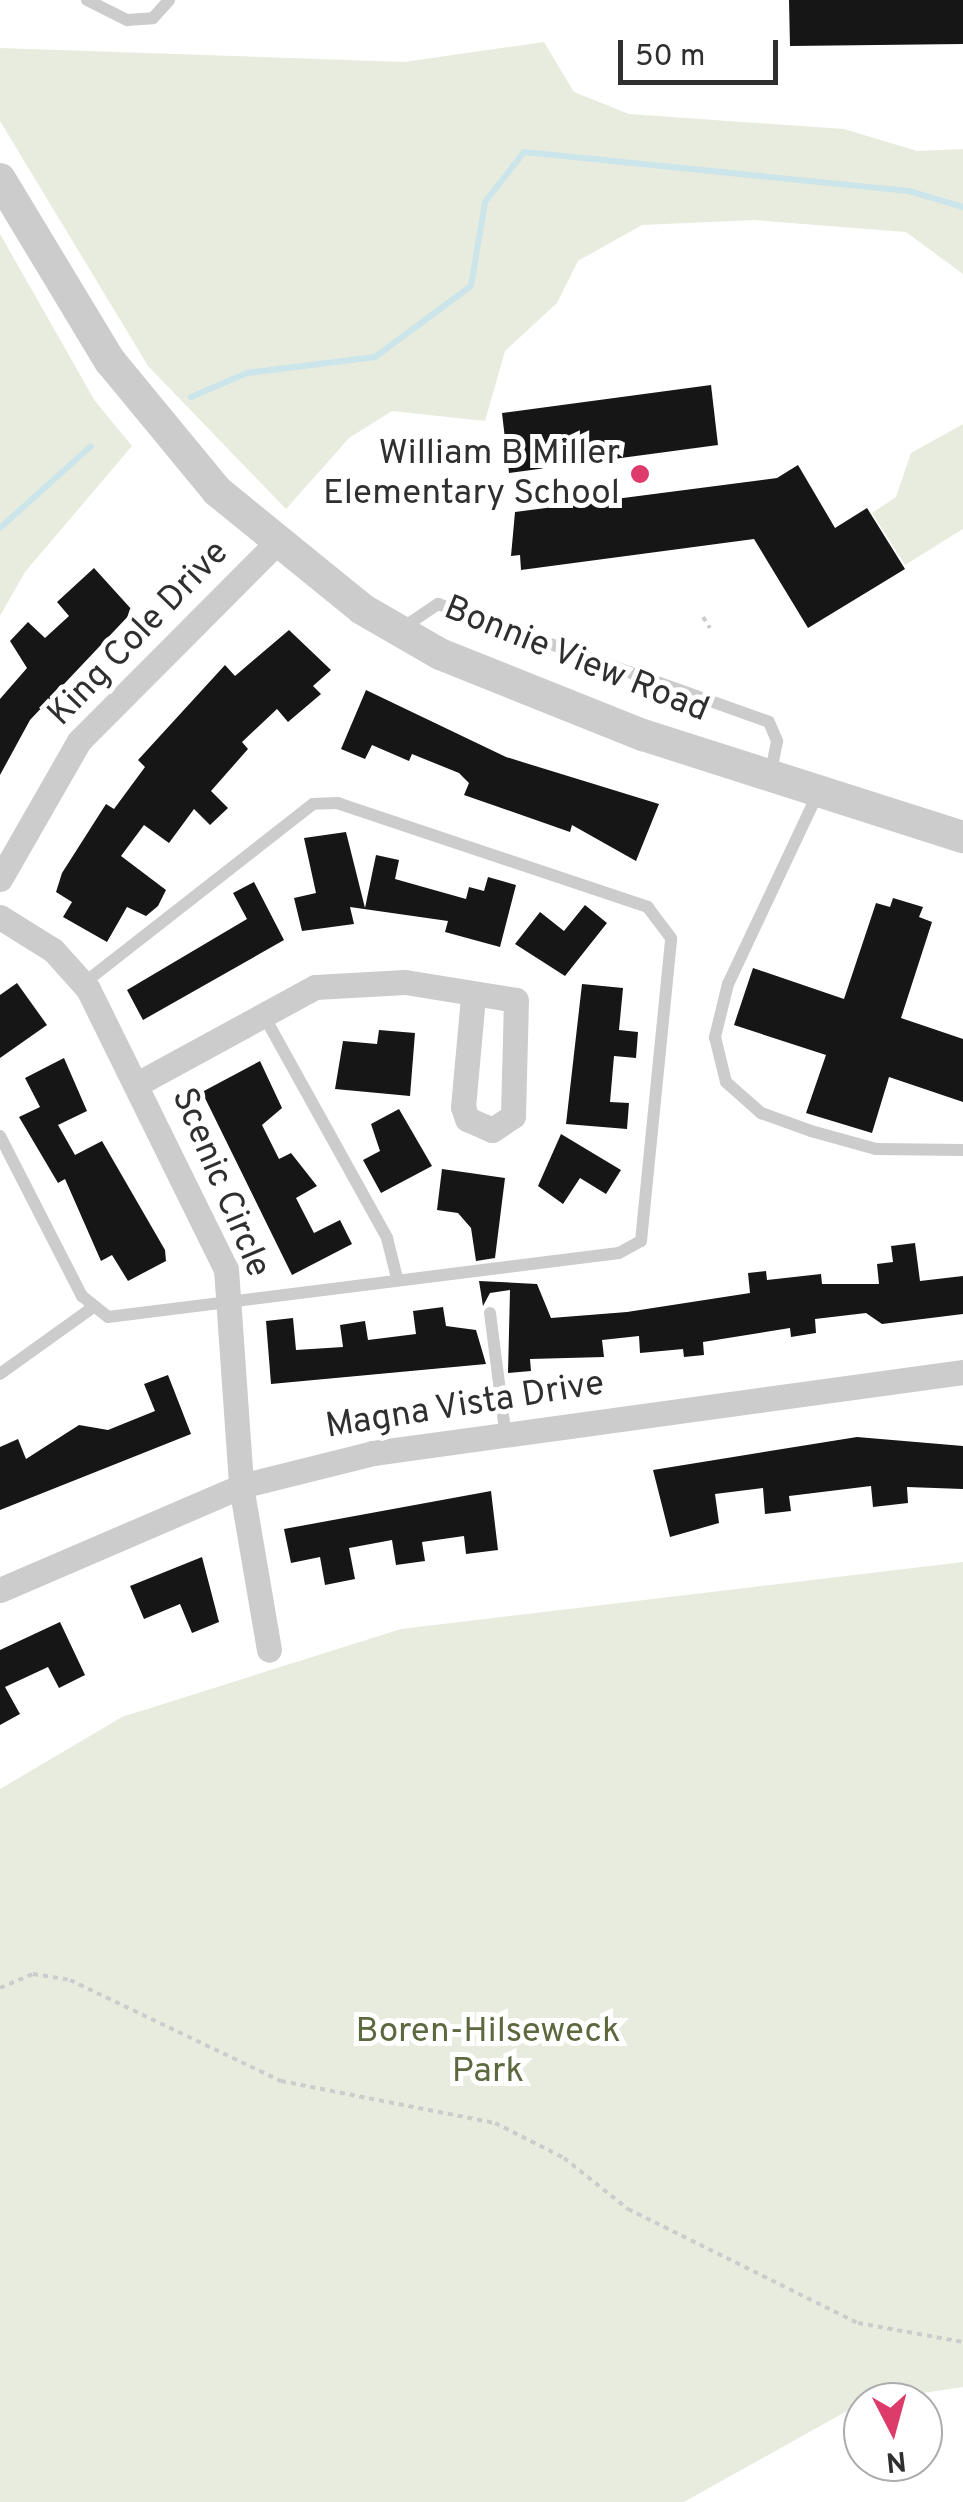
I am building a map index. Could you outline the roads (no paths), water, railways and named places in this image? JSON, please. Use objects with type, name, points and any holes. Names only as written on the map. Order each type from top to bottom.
[{"type":"street","name":"Bonnie View Road","points":[[2,186],[110,361],[274,545],[399,630],[642,734],[963,837]]},
{"type":"street","name":"King Cole Drive","points":[[0,879],[79,741],[274,545]]},
{"type":"street","name":"Scenic Circle","points":[[0,917],[53,950],[84,983],[139,1083],[234,1300],[241,1486],[269,1650]]},
{"type":"street","points":[[139,1083],[315,987],[356,980],[473,998],[516,1000],[520,1010],[514,1116],[492,1130],[468,1120],[463,1106],[473,998]]},
{"type":"street","name":"Magna Vista Drive","points":[[0,1590],[241,1486],[505,1430],[963,1372]]},
{"type":"lane","points":[[86,0],[126,20],[153,18],[169,0]]},
{"type":"lane","points":[[399,630],[438,604],[769,722],[777,741],[770,775]]},
{"type":"lane","points":[[818,790],[728,984],[715,1037],[726,1082],[761,1112],[811,1132],[876,1148],[963,1150]]},
{"type":"lane","points":[[0,1136],[92,1308],[108,1317],[619,1253],[642,1241],[668,1000],[671,938],[662,915],[338,802],[313,804],[84,983]]},
{"type":"lane","points":[[262,1014],[387,1238],[397,1278]]},
{"type":"lane","points":[[0,1374],[92,1308]]},
{"type":"lane","points":[[490,1312],[505,1430]]},
{"type":"waterway","points":[[191,397],[247,373],[375,357],[471,286],[485,202],[524,152],[909,191],[963,207]]},
{"type":"waterway","points":[[0,528],[91,446]]},
{"type":"place","name":"William B Miller Elementary School","points":[[640,474]]},
{"type":"park label","name":"Boren-Hilseweck Park","points":[[488,2052]]}]
